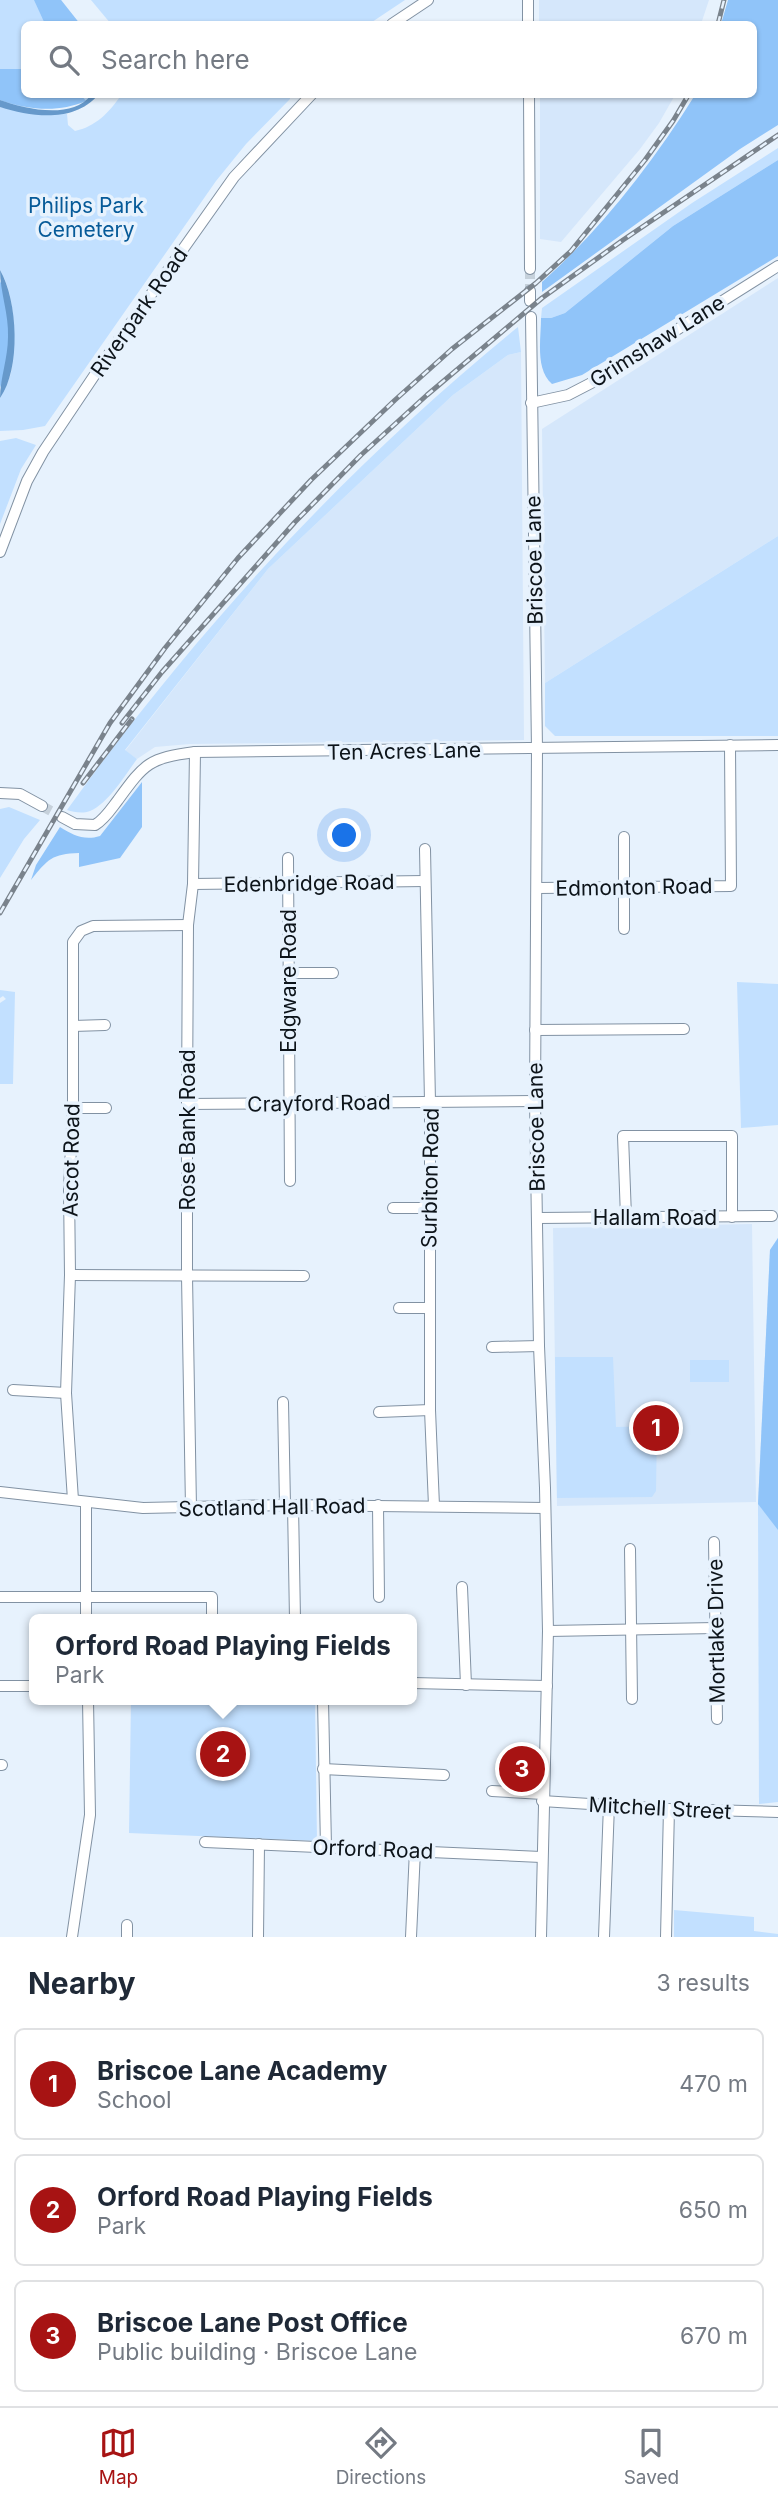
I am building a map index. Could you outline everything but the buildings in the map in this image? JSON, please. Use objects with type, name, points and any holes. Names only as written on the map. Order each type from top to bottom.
[{"type":"street","points":[[396,21],[428,0]]},
{"type":"street","points":[[528,0],[528,21]]},
{"type":"street","name":"Riverpark Road","points":[[0,552],[27,481],[50,440],[234,177],[308,98]]},
{"type":"street","points":[[529,98],[530,269]]},
{"type":"street","name":"Grimshaw Lane","points":[[531,403],[568,395],[597,380],[778,266]]},
{"type":"street","name":"Briscoe Lane","points":[[531,317],[538,888],[535,1030],[538,1346],[548,1631],[541,1937]]},
{"type":"street","name":"Edmonton Road","points":[[538,888],[731,886],[730,745]]},
{"type":"street","name":"Ten Acres Lane","points":[[62,817],[75,824],[95,825],[107,815],[149,762],[169,755],[195,752],[778,745]]},
{"type":"street","name":"Rose Bank Road","points":[[191,1508],[187,1104],[188,925],[193,884],[195,752]]},
{"type":"street","points":[[0,793],[20,794],[42,806]]},
{"type":"street","points":[[624,837],[624,929]]},
{"type":"street","name":"Surbiton Road","points":[[425,849],[430,1102],[428,1308],[434,1506]]},
{"type":"street","name":"Edgware Road","points":[[288,858],[290,1181]]},
{"type":"street","name":"Edenbridge Road","points":[[193,884],[425,881]]},
{"type":"street","name":"Ascot Road","points":[[74,1500],[66,1393],[73,1108],[73,942],[81,931],[93,926],[188,925]]},
{"type":"street","points":[[287,973],[333,973]]},
{"type":"street","points":[[73,1026],[105,1025]]},
{"type":"street","points":[[535,1030],[684,1029]]},
{"type":"street","name":"Crayford Road","points":[[187,1104],[535,1101]]},
{"type":"street","points":[[73,1108],[106,1108]]},
{"type":"street","points":[[626,1217],[623,1136],[732,1136],[732,1217]]},
{"type":"street","points":[[393,1208],[429,1208]]},
{"type":"street","name":"Hallam Road","points":[[538,1218],[772,1216]]},
{"type":"street","points":[[70,1275],[304,1276]]},
{"type":"street","points":[[399,1308],[428,1308]]},
{"type":"street","points":[[492,1347],[538,1346]]},
{"type":"street","points":[[13,1390],[66,1393]]},
{"type":"street","points":[[283,1402],[295,1614]]},
{"type":"street","points":[[379,1412],[430,1410]]},
{"type":"street","name":"Scotland Hall Road","points":[[0,1492],[143,1508],[378,1505],[545,1508]]},
{"type":"street","points":[[86,1503],[86,1614]]},
{"type":"street","points":[[378,1505],[379,1597]]},
{"type":"street","name":"Mortlake Drive","points":[[714,1542],[717,1719]]},
{"type":"street","points":[[630,1549],[632,1699]]},
{"type":"street","points":[[462,1587],[466,1685]]},
{"type":"street","points":[[0,1597],[212,1597],[212,1614]]},
{"type":"street","points":[[548,1631],[716,1628]]},
{"type":"street","points":[[417,1684],[547,1686]]},
{"type":"street","points":[[0,1686],[29,1686]]},
{"type":"street","points":[[72,1937],[90,1815],[88,1705]]},
{"type":"street","points":[[323,1705],[326,1847]]},
{"type":"street","points":[[323,1769],[444,1775]]},
{"type":"street","name":"Mitchell Street","points":[[492,1791],[609,1805],[778,1812]]},
{"type":"street","points":[[604,1937],[609,1805]]},
{"type":"street","points":[[666,1937],[669,1809]]},
{"type":"street","name":"Orford Road","points":[[205,1842],[541,1857]]},
{"type":"street","points":[[258,1937],[259,1844]]},
{"type":"street","points":[[411,1937],[415,1850]]},
{"type":"street","points":[[127,1925],[127,1937]]},
{"type":"shaded area","points":[[34,0],[61,0],[78,21],[44,21]]},
{"type":"shaded area","points":[[539,0],[709,0],[702,21],[539,21]]},
{"type":"shaded area","points":[[728,0],[778,0],[778,125],[740,149],[542,292],[542,282],[585,240],[625,194],[693,98],[757,98],[757,21],[722,21]]},
{"type":"shaded area","points":[[0,69],[21,69],[21,98],[84,98],[86,101],[43,109],[0,100]]},
{"type":"shaded area","points":[[88,98],[95,98],[77,110],[65,114],[39,115],[0,107],[0,100],[22,107],[48,110],[72,108]]},
{"type":"shaded area","points":[[540,98],[673,98],[640,149],[561,242],[540,239]]},
{"type":"shaded area","points":[[778,160],[778,256],[582,375],[552,384],[541,362],[541,318],[565,313],[673,226]]},
{"type":"shaded area","points":[[0,270],[11,299],[15,335],[11,370],[0,398],[8,337]]},
{"type":"shaded area","points":[[778,278],[778,536],[545,683],[542,429]]},
{"type":"shaded area","points":[[0,281],[7,305],[9,334],[0,388]]},
{"type":"shaded area","points":[[521,352],[524,740],[190,744],[155,747],[137,759],[125,751],[268,569],[453,395],[508,355]]},
{"type":"shaded area","points":[[142,782],[142,827],[120,858],[79,867],[79,853],[56,856],[31,880],[36,865],[60,827],[79,836],[100,836]]},
{"type":"shaded area","points":[[752,1224],[756,1502],[557,1506],[553,1228]]},
{"type":"shaded area","points":[[778,1238],[778,1530],[758,1504],[770,1250]]},
{"type":"green space","points":[[0,0],[61,0],[78,21],[21,21],[21,98],[89,98],[19,107],[0,100]]},
{"type":"green space","points":[[91,0],[405,0],[374,21],[108,21]]},
{"type":"green space","name":"Philips Park Cemetery","points":[[119,98],[290,98],[246,144],[216,181],[45,426],[0,431],[0,398],[11,371],[14,330],[12,304],[0,270],[0,107],[34,114],[67,114],[68,125],[75,131],[89,126]]},
{"type":"green space","points":[[778,148],[778,160],[673,226],[565,313],[541,318],[542,308],[692,203]]},
{"type":"green space","points":[[518,327],[521,352],[508,355],[453,395],[268,569],[125,750],[137,759],[110,795],[90,811],[81,813],[67,810],[168,678],[276,554],[393,436]]},
{"type":"green space","points":[[16,438],[36,445],[21,469],[0,524],[0,441]]},
{"type":"green space","points":[[778,536],[778,736],[555,736],[545,726],[545,683]]},
{"type":"green space","points":[[9,807],[40,820],[24,839],[0,878],[0,809]]},
{"type":"green space","points":[[737,982],[778,984],[778,1125],[741,1128]]},
{"type":"green space","points":[[0,990],[15,992],[13,1084],[0,1084],[0,1003],[6,999],[3,996],[0,998]]},
{"type":"green space","points":[[778,1238],[778,1802],[759,1804],[758,1504],[770,1250]]},
{"type":"green space","points":[[555,1357],[613,1357],[616,1427],[657,1426],[656,1491],[652,1497],[557,1498]]},
{"type":"green space","points":[[690,1360],[729,1360],[729,1382],[690,1382]]},
{"type":"green space","points":[[131,1705],[315,1705],[317,1841],[129,1833]]},
{"type":"green space","points":[[674,1910],[754,1917],[754,1931],[778,1934],[778,1937],[674,1937]]},
{"type":"tunnel","points":[[530,269],[530,291]]},
{"type":"tunnel","points":[[42,806],[62,817]]},
{"type":"railway","points":[[719,21],[724,0]]},
{"type":"railway","points":[[0,913],[110,723],[165,648],[238,558],[311,480],[395,400],[571,251],[645,160],[687,98]]},
{"type":"railway","points":[[122,723],[162,672],[295,522],[361,455],[427,395],[542,298],[778,135]]},
{"type":"railway","points":[[83,783],[132,719]]},
{"type":"place","name":"Briscoe Lane Academy","points":[[656,1428]]},
{"type":"place","name":"Orford Road Playing Fields","points":[[223,1754]]},
{"type":"place","name":"Briscoe Lane Post Office","points":[[522,1769]]}]
